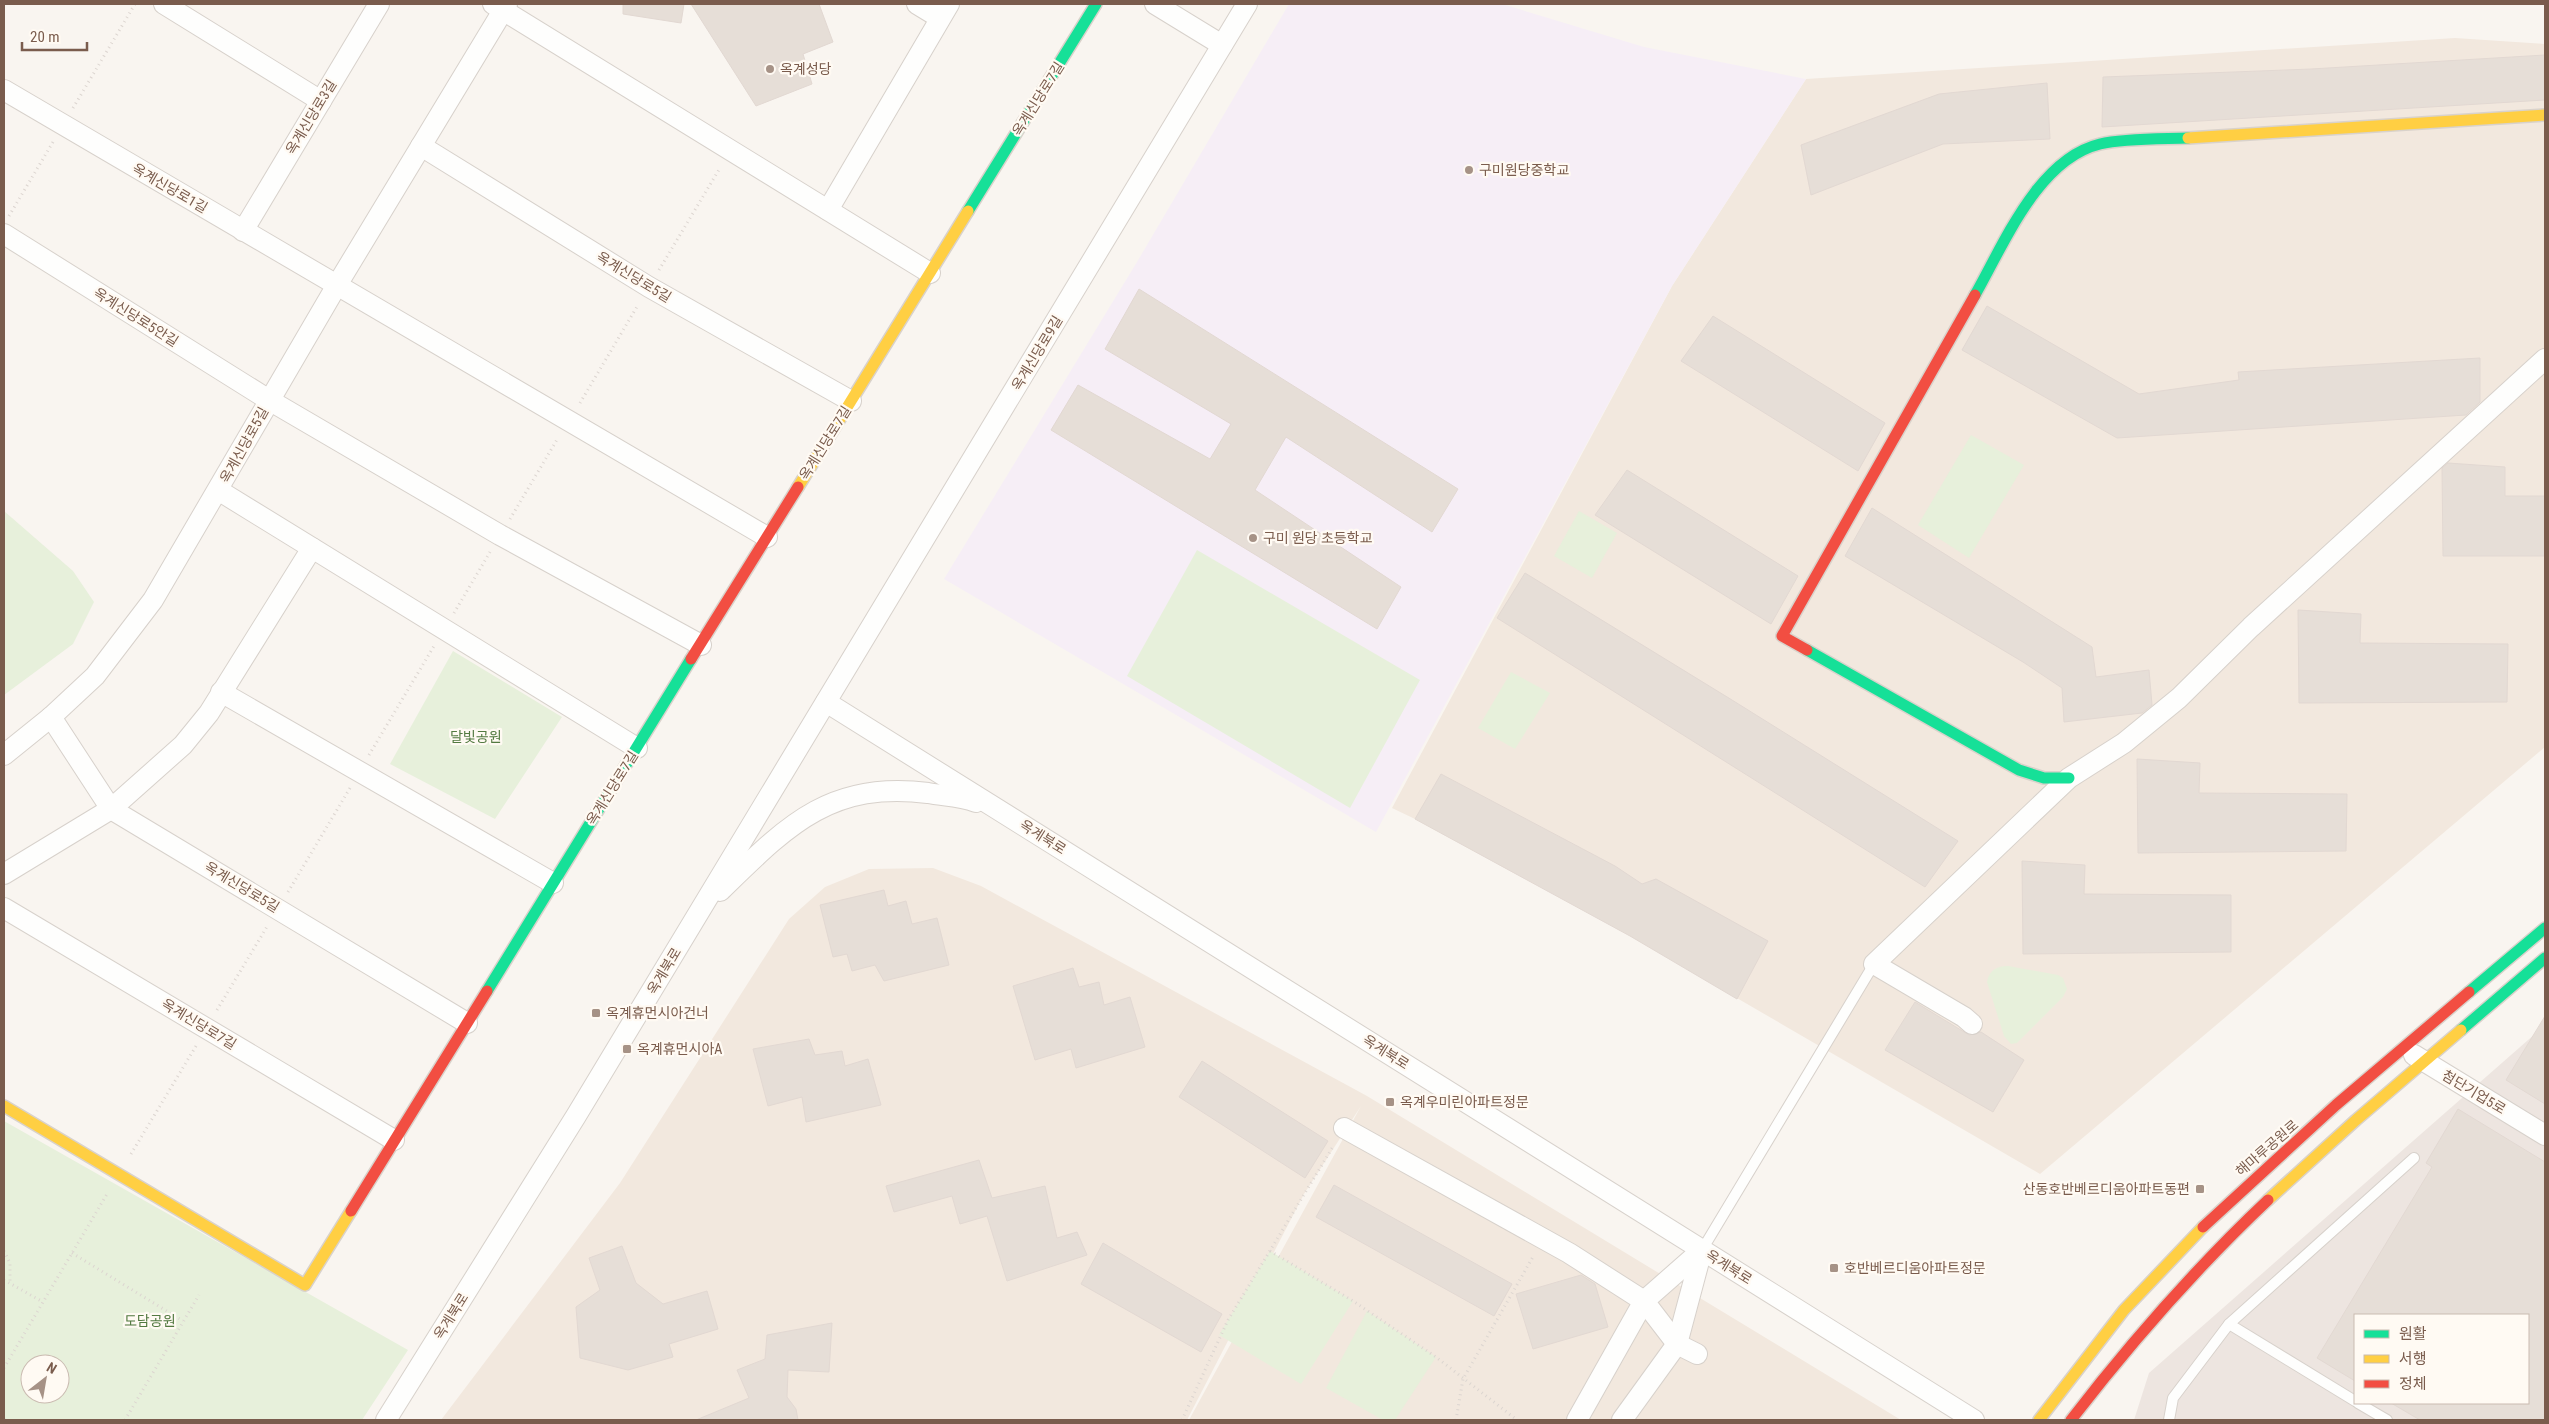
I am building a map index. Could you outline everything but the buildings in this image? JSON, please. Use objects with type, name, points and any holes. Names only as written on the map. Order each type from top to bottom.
[{"type":"street","points":[[164,4],[321,101]]},
{"type":"street","name":"옥계신당로3길","points":[[243,231],[379,4]]},
{"type":"street","points":[[828,210],[944,11],[918,4]]},
{"type":"street","name":"옥계신당로7길","points":[[4,1106],[305,1285],[1096,4]]},
{"type":"street","points":[[1154,4],[1222,45]]},
{"type":"street","name":"옥계신당로9길","points":[[826,702],[1247,4]]},
{"type":"street","name":"옥계신당로5길","points":[[4,755],[51,717],[95,676],[153,600],[337,285],[422,146],[501,6],[930,272]]},
{"type":"street","name":"옥계신당로1길","points":[[4,90],[337,285]]},
{"type":"street","points":[[2069,778],[2044,778],[2019,770],[1782,636],[2021,215],[2048,177],[2059,164],[2075,153],[2102,143],[2545,115]]},
{"type":"street","name":"옥계신당로5길","points":[[422,146],[649,287],[851,401]]},
{"type":"street","name":"옥계신당로5안길","points":[[4,234],[269,400]]},
{"type":"street","points":[[337,285],[767,537]]},
{"type":"street","points":[[1972,1024],[1964,1017],[1874,964],[2069,778],[2124,742],[2179,698],[2251,627],[2545,359]]},
{"type":"street","name":"옥계신당로5길","points":[[269,400],[500,535],[701,644]]},
{"type":"street","name":"옥계신당로5길","points":[[218,490],[637,748]]},
{"type":"street","points":[[4,874],[111,808],[182,744],[208,713],[312,548]]},
{"type":"street","points":[[221,692],[553,883]]},
{"type":"street","name":"옥계북로","points":[[386,1420],[576,1116],[826,702],[1974,1420]]},
{"type":"street","name":"옥계신당로5길","points":[[51,717],[111,808],[467,1023]]},
{"type":"street","points":[[700,911],[786,829],[828,804],[855,795],[911,791],[966,798],[1015,819]]},
{"type":"street","name":"옥계신당로7길","points":[[4,908],[394,1140]]},
{"type":"street","name":"해마루공원로","points":[[2039,1420],[2080,1364],[2137,1296],[2220,1210],[2403,1049],[2545,928]]},
{"type":"street","points":[[2071,1420],[2100,1379],[2147,1323],[2205,1260],[2279,1189],[2545,958]]},
{"type":"street","name":"첨단기업5로","points":[[2403,1049],[2545,1135]]},
{"type":"street","points":[[1344,1128],[1543,1240],[1569,1252],[1644,1301],[1677,1344],[1697,1354]]},
{"type":"street","points":[[1577,1420],[1644,1301],[1702,1250]]},
{"type":"street","points":[[1622,1420],[1677,1344],[1702,1250]]},
{"type":"lane","points":[[1702,1250],[1874,964]]},
{"type":"lane","points":[[2169,1420],[2173,1398],[2229,1324],[2414,1158]]},
{"type":"lane","points":[[2229,1324],[2354,1400]]},
{"type":"lane","points":[[2360,1404],[2387,1420]]},
{"type":"path","points":[[1182,1420],[1228,1320],[1344,1128]]},
{"type":"path","points":[[1456,1420],[1463,1379],[1543,1240]]},
{"type":"path","points":[[4,1251],[10,1263],[10,1284]]},
{"type":"path","points":[[1270,1251],[1352,1301],[1436,1357],[1517,1420]]},
{"type":"path","points":[[72,1253],[183,1321]]},
{"type":"path","points":[[4,1280],[43,1302]]},
{"type":"path","points":[[125,1420],[199,1294]]},
{"type":"shaded area","points":[[1289,4],[1502,4],[1644,47],[1806,79],[1672,286],[1376,832],[944,579],[1137,262]]},
{"type":"shaded area","points":[[2455,38],[2545,44],[2545,747],[2040,1174],[1630,936],[1392,808],[1672,286],[1806,79]]},
{"type":"shaded area","points":[[933,868],[981,886],[1367,1096],[1901,1420],[1189,1420],[1361,1106],[1304,1194],[1187,1420],[441,1420],[620,1183],[789,919],[825,887],[869,869]]},
{"type":"shaded area","points":[[2545,1025],[2545,1420],[2134,1420],[2149,1373]]},
{"type":"green space","points":[[1971,435],[2024,465],[1969,558],[1918,525]]},
{"type":"green space","points":[[4,511],[73,571],[94,602],[73,644],[4,695]]},
{"type":"green space","points":[[1579,511],[1617,533],[1592,578],[1554,556]]},
{"type":"green space","points":[[1197,550],[1420,680],[1350,808],[1127,676]]},
{"type":"green space","name":"달빛공원","points":[[453,651],[562,717],[495,819],[390,764]]},
{"type":"green space","points":[[1511,672],[1550,693],[1515,749],[1478,728]]},
{"type":"green space","points":[[2008,966],[2058,975],[2063,978],[2067,989],[2063,997],[2017,1043],[2011,1044],[2004,1036],[1987,982],[1994,970]]},
{"type":"green space","name":"도담공원","points":[[4,1121],[408,1350],[362,1420],[4,1420]]},
{"type":"green space","points":[[1270,1251],[1353,1301],[1301,1384],[1219,1335]]},
{"type":"green space","points":[[1367,1311],[1436,1357],[1395,1420],[1383,1420],[1326,1388]]},
{"type":"traffic: fast","points":[[968,211],[1096,4]]},
{"type":"traffic: fast","points":[[1975,295],[2025,206],[2058,167],[2078,153],[2100,144],[2132,140],[2188,138]]},
{"type":"traffic: fast","points":[[1807,650],[2019,770],[2044,778],[2069,778]]},
{"type":"traffic: fast","points":[[487,991],[691,659]]},
{"type":"traffic: fast","points":[[2469,992],[2545,928]]},
{"type":"traffic: fast","points":[[2461,1030],[2545,958]]},
{"type":"traffic: slow","points":[[2188,138],[2545,115]]},
{"type":"traffic: slow","points":[[798,487],[968,211]]},
{"type":"traffic: slow","points":[[2268,1200],[2356,1120],[2461,1030]]},
{"type":"traffic: slow","points":[[4,1106],[305,1285],[351,1211]]},
{"type":"traffic: slow","points":[[2039,1420],[2124,1310],[2203,1227]]},
{"type":"traffic: jam","points":[[1807,650],[1782,636],[1975,295]]},
{"type":"traffic: jam","points":[[691,659],[798,487]]},
{"type":"traffic: jam","points":[[351,1211],[487,991]]},
{"type":"traffic: jam","points":[[2203,1227],[2336,1105],[2469,992]]},
{"type":"traffic: jam","points":[[2071,1420],[2165,1306],[2215,1252],[2268,1200]]},
{"type":"place","name":"옥계성당","points":[[770,69]]},
{"type":"place","name":"구미원당중학교","points":[[1469,170]]},
{"type":"place","name":"구미 원당 초등학교","points":[[1253,538]]},
{"type":"place","name":"옥계휴먼시아건너","points":[[596,1013]]},
{"type":"place","name":"옥계휴먼시아A","points":[[627,1049]]},
{"type":"place","name":"옥계우미린아파트정문","points":[[1390,1102]]},
{"type":"place","name":"산동호반베르디움아파트동편","points":[[2200,1189]]},
{"type":"place","name":"호반베르디움아파트정문","points":[[1834,1268]]}]
